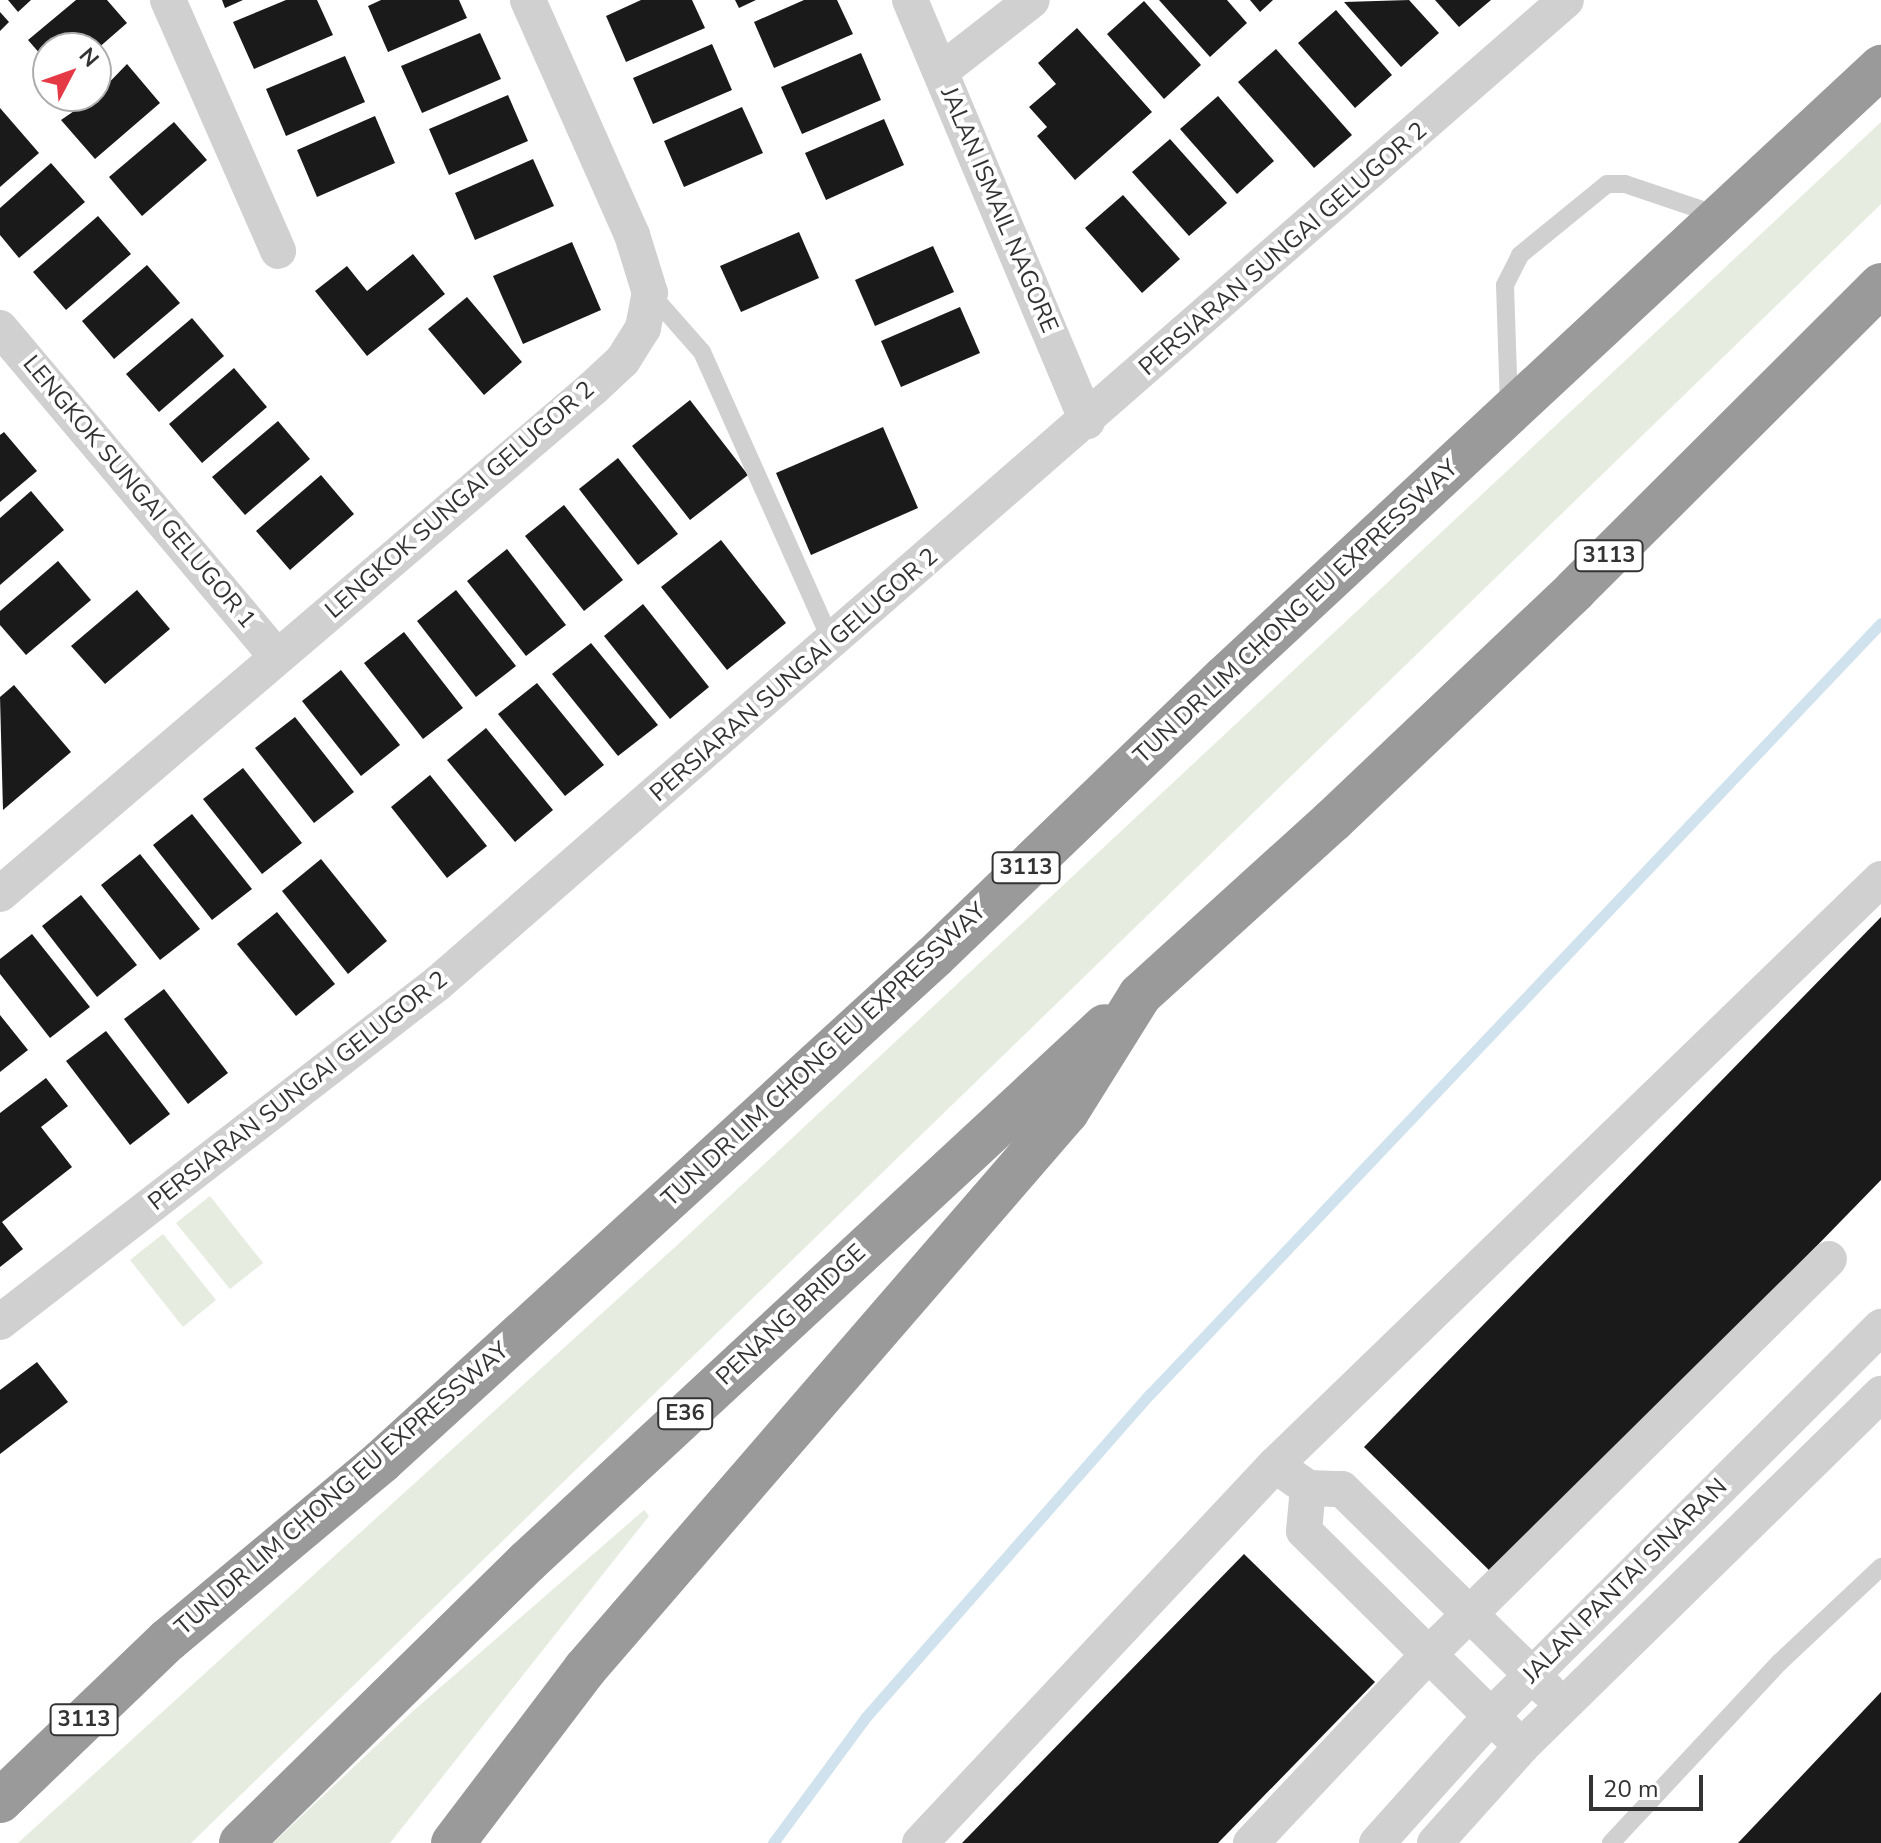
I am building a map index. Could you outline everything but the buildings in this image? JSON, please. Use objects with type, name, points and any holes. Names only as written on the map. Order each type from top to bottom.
[{"type":"highway","name":"TUN DR LIM CHONG EU EXPRESSWAY","points":[[0,1801],[168,1640],[382,1461],[934,957],[1509,413],[1875,73]]},
{"type":"highway","name":"3113","points":[[453,1843],[585,1669],[1067,1112],[1140,995],[1563,601],[1881,285]]},
{"type":"highway","name":"PENANG BRIDGE","points":[[241,1843],[539,1551],[1140,995]]},
{"type":"highway","points":[[0,1759],[168,1640]]},
{"type":"street","points":[[168,0],[278,251]]},
{"type":"street","points":[[528,0],[632,235],[650,293]]},
{"type":"street","name":"JALAN ISMAIL NAGORE","points":[[910,0],[1087,421]]},
{"type":"street","points":[[941,71],[1032,0]]},
{"type":"street","name":"PERSIARAN SUNGAI GELUGOR 2","points":[[0,1322],[438,983],[1087,421],[1566,0]]},
{"type":"street","name":"LENGKOK SUNGAI GELUGOR 2","points":[[0,894],[623,360],[643,328],[650,293]]},
{"type":"street","name":"LENGKOK SUNGAI GELUGOR 1","points":[[0,328],[277,657]]},
{"type":"street","points":[[920,1843],[1275,1465],[1881,879]]},
{"type":"street","points":[[1251,1843],[1429,1654],[1829,1259]]},
{"type":"street","name":"JALAN PANTAI SINARAN","points":[[1377,1843],[1491,1716],[1881,1327]]},
{"type":"street","name":"JALAN PANTAI SINARAN","points":[[1435,1843],[1522,1746],[1881,1394]]},
{"type":"street","points":[[1275,1465],[1308,1488],[1342,1489],[1563,1706]]},
{"type":"street","points":[[1308,1488],[1304,1531],[1522,1746]]},
{"type":"lane","points":[[1509,413],[1505,285],[1520,255],[1607,184],[1625,184],[1721,216]]},
{"type":"lane","points":[[650,293],[702,352],[832,642]]},
{"type":"lane","points":[[1611,1843],[1780,1662],[1881,1567]]},
{"type":"shaded area","points":[[1881,122],[1881,204],[191,1843],[18,1843],[685,1238]]},
{"type":"shaded area","points":[[210,1196],[263,1263],[230,1289],[176,1223]]},
{"type":"shaded area","points":[[163,1234],[216,1300],[183,1327],[130,1260]]},
{"type":"shaded area","points":[[644,1510],[649,1516],[390,1843],[273,1843],[412,1712]]},
{"type":"waterway","points":[[773,1843],[865,1718],[1150,1394],[1881,623]]}]
